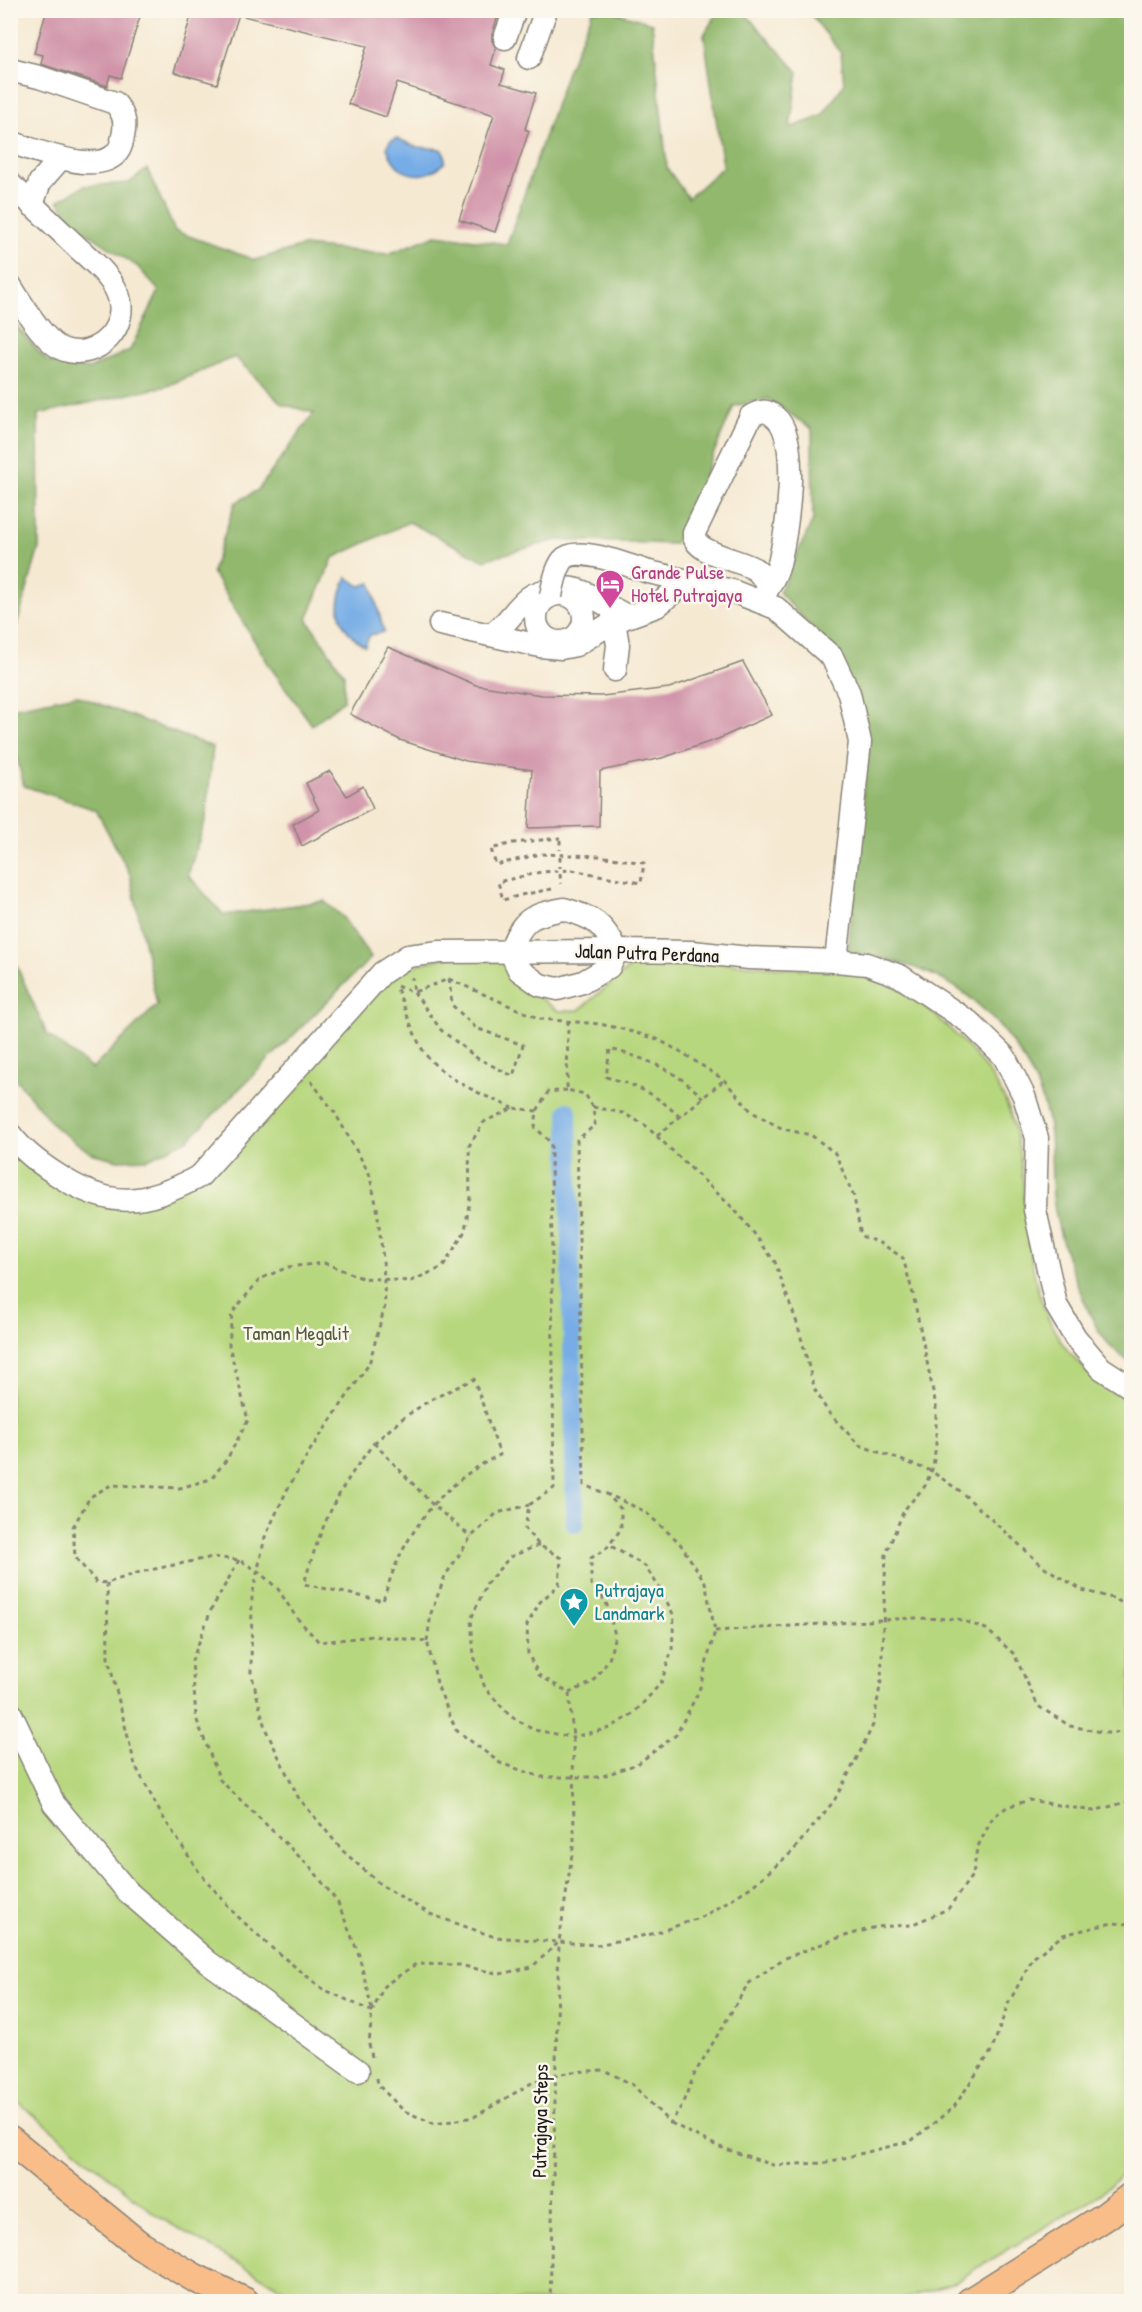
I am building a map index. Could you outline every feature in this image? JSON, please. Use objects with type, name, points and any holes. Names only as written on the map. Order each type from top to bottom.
[{"type":"main road","points":[[10,2140],[139,2245],[195,2278],[245,2301]]},
{"type":"main road","points":[[1106,2216],[1131,2196]]},
{"type":"main road","points":[[970,2301],[1106,2216],[1131,2203]]},
{"type":"street","points":[[505,38],[515,10]]},
{"type":"street","points":[[530,58],[546,10]]},
{"type":"street","points":[[10,70],[39,77],[115,103],[122,111],[126,123],[121,146],[110,158],[96,164],[61,158],[10,142]]},
{"type":"street","points":[[32,205],[40,182],[61,158]]},
{"type":"street","points":[[10,184],[111,282],[120,299],[120,318],[116,328],[100,345],[83,351],[62,349],[54,344],[38,325],[10,285]]},
{"type":"street","points":[[765,593],[778,567],[788,502],[791,457],[779,420],[769,412],[760,411],[751,416],[693,539],[696,544],[758,571],[765,593],[777,608],[832,657],[849,693],[860,742],[836,961]]},
{"type":"street","points":[[551,596],[563,560],[568,556],[591,555],[685,582],[732,591],[765,593]]},
{"type":"street","points":[[440,624],[561,648],[576,645],[618,616],[657,606],[685,582]]},
{"type":"street","points":[[490,635],[505,624],[526,599],[558,587],[577,588],[618,616]]},
{"type":"street","points":[[615,670],[618,616]]},
{"type":"street","points":[[564,909],[588,916],[606,931],[617,951],[609,968],[583,982],[558,989],[540,985],[519,970],[510,951],[518,929],[538,914],[564,909]]},
{"type":"street","name":"Jalan Putra Perdana","points":[[10,1134],[42,1165],[72,1184],[109,1200],[159,1196],[200,1176],[382,973],[408,956],[440,952],[510,951],[692,952],[749,958],[867,963],[900,976],[969,1022],[1004,1056],[1024,1096],[1037,1138],[1035,1210],[1056,1305],[1076,1337],[1101,1368],[1131,1388]]},
{"type":"street","points":[[10,1712],[54,1804],[128,1892],[208,1962],[369,2070]]},
{"type":"street","points":[[195,2278],[216,2301]]},
{"type":"path","points":[[553,889],[503,900],[498,882],[541,872],[572,870],[641,883],[644,863],[599,856],[540,854],[496,865],[491,849],[513,843],[560,839],[560,850]]},
{"type":"path","points":[[560,857],[560,868]]},
{"type":"path","points":[[561,874],[561,884]]},
{"type":"path","points":[[408,956],[414,992],[441,1030],[477,1058],[513,1076],[523,1044],[476,1028],[452,1005],[449,979]]},
{"type":"path","points":[[299,1065],[335,1113],[369,1173],[377,1208],[385,1306],[369,1364],[311,1449],[287,1490],[265,1537],[252,1596],[251,1672],[265,1728],[298,1797],[343,1851],[381,1885],[430,1914],[495,1937],[597,1945],[656,1933],[704,1916],[751,1887],[792,1852],[834,1801],[873,1725],[881,1682],[886,1554],[904,1510],[925,1486],[931,1472],[936,1444],[936,1406],[913,1294],[903,1258],[882,1244],[861,1236],[854,1197],[836,1153],[811,1135],[783,1129],[752,1112],[724,1080],[657,1039],[600,1024],[540,1019],[449,979],[414,992],[396,986],[421,1048],[432,1062],[470,1090],[513,1108],[537,1111]]},
{"type":"path","points":[[567,1090],[568,1022]]},
{"type":"path","points":[[680,1117],[651,1093],[637,1086],[606,1077],[610,1049],[649,1059],[691,1085],[703,1098]]},
{"type":"path","points":[[657,1136],[724,1080]]},
{"type":"path","points":[[567,1090],[585,1094],[593,1107],[595,1125],[577,1140],[584,1485],[644,1511],[679,1542],[705,1582],[716,1631],[699,1691],[676,1735],[637,1764],[600,1777],[541,1777],[500,1763],[456,1730],[438,1687],[427,1641],[431,1613],[445,1576],[471,1537],[497,1513],[529,1505],[554,1488],[551,1143],[534,1127],[537,1111],[548,1092],[567,1090]]},
{"type":"path","points":[[593,1107],[623,1113],[645,1125],[734,1209],[775,1262],[798,1326],[815,1390],[828,1412],[859,1445],[931,1472],[960,1491],[1044,1567],[1082,1590],[1116,1599],[1131,1610]]},
{"type":"path","points":[[427,1641],[373,1636],[320,1642],[296,1617],[278,1589],[239,1560],[213,1557],[140,1572],[107,1582],[96,1582],[75,1557],[73,1527],[90,1497],[111,1485],[180,1488],[211,1479],[227,1460],[248,1420],[229,1345],[232,1313],[260,1280],[288,1267],[324,1263],[362,1278],[411,1281],[443,1267],[465,1231],[470,1197],[469,1146],[484,1122],[513,1108]]},
{"type":"path","points":[[474,1379],[500,1455],[477,1465],[449,1488],[433,1505],[410,1534],[393,1567],[383,1601],[304,1584],[323,1524],[337,1496],[374,1443],[403,1418],[430,1400],[474,1379]]},
{"type":"path","points":[[374,1443],[433,1505],[471,1537]]},
{"type":"path","points":[[529,1505],[525,1529],[539,1545],[561,1557],[559,1585],[540,1602],[527,1626],[528,1654],[539,1675],[569,1693],[593,1682],[609,1660],[615,1635],[606,1602],[591,1584],[591,1558],[609,1545],[621,1529],[621,1509],[607,1494]]},
{"type":"path","points":[[539,1545],[510,1557],[487,1583],[471,1619],[474,1656],[485,1688],[510,1716],[534,1730],[573,1737],[610,1728],[634,1713],[661,1683],[672,1650],[674,1616],[661,1590],[645,1566],[609,1545]]},
{"type":"path","points":[[239,1560],[211,1610],[192,1661],[196,1718],[220,1780],[313,1870],[338,1903],[359,1956],[372,2012],[369,2070],[378,2085],[404,2110],[435,2124],[474,2117],[535,2081],[570,2072],[604,2070],[633,2085],[670,2123],[717,2146],[773,2165],[824,2163],[910,2141],[954,2107],[992,2050],[1008,2004],[1033,1958],[1064,1935],[1112,1923],[1131,1924]]},
{"type":"path","points":[[107,1582],[108,1658],[135,1765],[161,1814],[199,1872],[236,1916],[323,1989],[372,2012]]},
{"type":"path","points":[[716,1631],[912,1617],[958,1620],[986,1629],[1014,1654],[1038,1706],[1071,1726],[1107,1733],[1131,1732]]},
{"type":"path","name":"Putrajaya Steps","points":[[550,2301],[559,1942],[574,1840],[573,1737],[569,1693]]},
{"type":"path","points":[[670,2123],[681,2107],[695,2073],[748,1984],[783,1959],[834,1939],[876,1927],[911,1925],[948,1909],[973,1874],[977,1848],[993,1817],[1007,1807],[1029,1800],[1093,1811],[1127,1802],[1131,1798]]},
{"type":"path","points":[[372,2012],[384,1986],[416,1964],[459,1965],[500,1974],[532,1968],[559,1942]]},
{"type":"green space","points":[[593,11],[611,11],[652,23],[667,168],[688,198],[723,167],[704,35],[718,11],[743,11],[798,72],[790,128],[822,116],[844,84],[841,53],[808,11],[1131,11],[1131,1363],[1113,1348],[1100,1332],[1089,1313],[1072,1270],[1056,1215],[1050,1136],[1044,1105],[1035,1082],[1009,1039],[975,1002],[935,976],[914,967],[848,952],[867,750],[835,653],[779,592],[813,520],[812,429],[768,399],[734,406],[675,544],[557,540],[483,560],[409,522],[333,558],[307,619],[344,674],[344,700],[312,725],[271,668],[212,572],[235,503],[258,490],[314,413],[282,404],[235,357],[167,386],[38,414],[39,548],[11,645],[10,503],[13,487],[10,478],[11,320],[47,361],[89,369],[130,350],[159,291],[138,267],[77,226],[58,201],[84,186],[129,183],[147,169],[175,231],[255,260],[303,246],[388,254],[436,235],[507,244],[568,69]]},
{"type":"green space","points":[[76,695],[213,747],[206,818],[188,875],[224,915],[324,901],[342,916],[371,958],[188,1140],[148,1159],[118,1160],[91,1153],[56,1128],[11,1073],[11,953],[47,1034],[92,1069],[157,1005],[130,874],[96,810],[24,786],[11,735],[11,708]]},
{"type":"green space","name":"Taman Megalit","points":[[453,955],[507,963],[522,976],[540,998],[558,1011],[579,1010],[634,964],[660,957],[860,973],[883,980],[903,991],[956,1035],[979,1060],[999,1088],[1009,1109],[1016,1133],[1032,1261],[1047,1316],[1060,1340],[1078,1362],[1101,1383],[1131,1401],[1131,2167],[1100,2194],[951,2284],[897,2301],[303,2301],[157,2216],[11,2096],[10,1147],[54,1186],[160,1201],[394,971]]},
{"type":"water","points":[[396,138],[417,147],[441,149],[445,155],[445,162],[428,173],[411,174],[396,165],[391,157],[387,147],[390,141]]},
{"type":"water","points":[[347,577],[360,586],[371,583],[384,632],[370,635],[365,646],[348,632],[340,616],[340,598]]},
{"type":"building","points":[[47,10],[142,10],[121,78],[110,75],[107,86],[41,64],[43,55],[34,53]]},
{"type":"building","points":[[193,10],[228,10],[239,14],[217,84],[174,72]]},
{"type":"building","points":[[244,10],[414,10],[426,15],[427,10],[500,10],[492,34],[492,41],[496,48],[491,65],[505,70],[501,83],[536,93],[525,129],[529,131],[495,232],[459,220],[494,115],[397,83],[386,117],[348,104],[367,46],[243,16]]},
{"type":"building","points":[[388,647],[476,685],[542,695],[602,696],[669,688],[743,662],[772,715],[718,739],[662,758],[600,771],[599,826],[528,828],[532,770],[466,761],[400,740],[350,714]]},
{"type":"building","points":[[330,771],[347,796],[363,786],[373,809],[302,846],[293,824],[319,810],[306,783]]},
{"type":"waterway","points":[[568,1111],[575,1524]]},
{"type":"place","name":"Grande Pulse Hotel Putrajaya","points":[[610,610]]},
{"type":"place","name":"Putrajaya Landmark","points":[[574,1628]]}]
